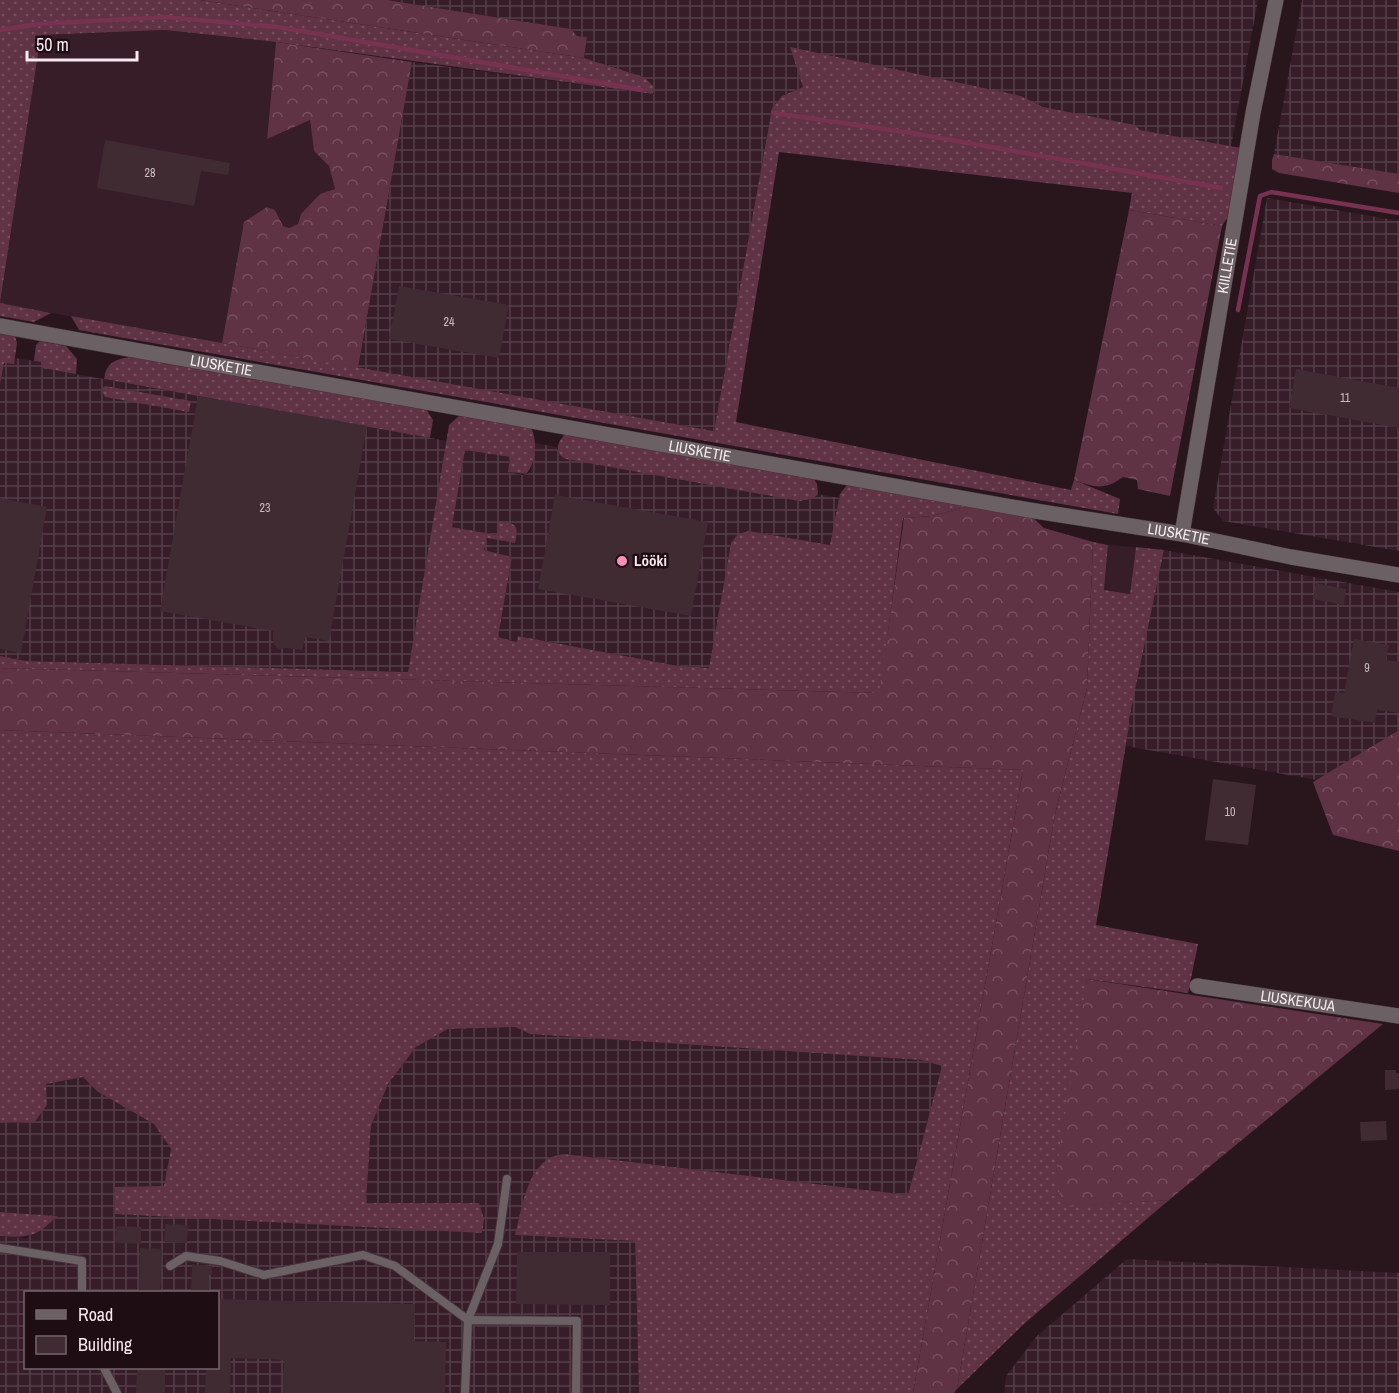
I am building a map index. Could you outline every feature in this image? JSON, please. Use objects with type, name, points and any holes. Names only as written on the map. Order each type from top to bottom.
[{"type":"street","name":"KIILLETIE","points":[[1182,534],[1253,113],[1276,0]]},
{"type":"street","name":"LIUSKETIE","points":[[0,326],[1029,510],[1182,534],[1399,575]]},
{"type":"street","name":"LIUSKEKUJA","points":[[1197,986],[1399,1016]]},
{"type":"lane","points":[[465,1393],[468,1320],[498,1244],[507,1179]]},
{"type":"lane","points":[[0,1248],[82,1261],[82,1291]]},
{"type":"lane","points":[[170,1266],[186,1256],[220,1261],[264,1275],[363,1256],[395,1266],[468,1320],[577,1321],[576,1393]]},
{"type":"lane","points":[[105,1369],[117,1393]]},
{"type":"shaded area","points":[[387,0],[1258,0],[1231,147],[882,85],[803,87],[782,96],[772,108],[714,431],[358,368],[412,62],[654,94],[644,77],[584,58],[587,37],[577,36],[571,29]]},
{"type":"shaded area","points":[[1302,0],[1399,0],[1399,174],[1274,154]]},
{"type":"shaded area","points":[[165,30],[276,42],[267,139],[310,120],[314,151],[329,166],[335,189],[301,214],[298,224],[289,228],[283,226],[275,210],[244,222],[222,343],[0,304],[41,35]]},
{"type":"shaded area","points":[[1267,198],[1399,221],[1399,551],[1223,521],[1213,508]]},
{"type":"shaded area","points":[[15,358],[42,362],[42,368],[447,441],[408,672],[26,661],[0,656],[0,384],[4,362],[14,364]]},
{"type":"shaded area","points":[[535,443],[557,447],[557,450],[804,501],[813,499],[818,494],[840,498],[831,545],[749,531],[731,543],[710,668],[673,665],[519,636],[518,642],[498,637],[512,557],[484,550],[487,538],[497,535],[452,527],[465,450],[510,457],[508,472],[523,475],[529,473],[531,468]]},
{"type":"shaded area","points":[[1108,545],[1136,547],[1130,594],[1104,590]]},
{"type":"shaded area","points":[[1164,550],[1399,592],[1399,730],[1317,780],[1126,746],[1128,719]]},
{"type":"shaded area","points":[[515,1027],[530,1034],[921,1060],[942,1066],[908,1195],[564,1154],[554,1155],[515,1235],[635,1241],[639,1393],[0,1393],[0,1236],[26,1238],[56,1216],[0,1212],[0,1122],[34,1123],[46,1084],[83,1077],[98,1092],[154,1124],[171,1149],[164,1187],[115,1187],[115,1214],[479,1203],[366,1204],[371,1126],[388,1084],[416,1047],[448,1029]]},
{"type":"shaded area","points":[[1127,1259],[1399,1273],[1399,1393],[1004,1393],[1006,1376],[1037,1336]]},
{"type":"green space","points":[[0,0],[200,0],[584,58],[644,77],[654,87],[653,94],[276,42],[165,30],[41,35],[0,303]]},
{"type":"green space","points":[[200,0],[387,0],[571,29],[577,36],[587,37],[584,58]]},
{"type":"green space","points":[[276,42],[412,62],[358,368],[222,343],[244,222],[267,207],[275,210],[283,226],[289,228],[298,224],[301,214],[320,194],[335,189],[329,166],[314,151],[310,120],[267,139]]},
{"type":"green space","points":[[790,47],[1021,96],[1043,107],[1135,125],[1140,130],[1241,148],[1231,212],[1222,226],[1129,210],[1132,193],[779,152],[736,422],[1071,490],[1074,480],[1120,499],[1118,514],[79,330],[71,316],[714,431],[772,108],[782,96],[803,87]]},
{"type":"green space","points":[[1274,154],[1399,174],[1399,193],[1279,173],[1272,169]]},
{"type":"green space","points":[[1129,210],[1222,226],[1170,496],[1138,489],[1137,480],[1123,477],[1105,486],[1074,480]]},
{"type":"green space","points":[[0,303],[51,313],[34,322],[0,316]]},
{"type":"green space","points":[[0,333],[15,336],[17,343],[14,364],[4,363],[0,384]]},
{"type":"green space","points":[[40,341],[66,346],[77,359],[76,374],[42,368],[42,362],[34,361],[36,345]]},
{"type":"green space","points":[[131,357],[426,409],[433,420],[430,438],[104,379],[112,363]]},
{"type":"green space","points":[[105,386],[191,401],[189,412],[105,397],[101,390]]},
{"type":"green space","points":[[459,416],[531,428],[533,433],[534,458],[526,474],[508,472],[510,457],[465,450],[452,527],[497,535],[499,521],[515,526],[517,532],[515,543],[487,538],[484,550],[512,557],[498,637],[517,642],[518,636],[673,665],[709,668],[731,543],[738,534],[749,531],[830,545],[840,494],[847,485],[972,505],[932,516],[903,518],[880,693],[0,668],[0,656],[26,661],[408,672],[449,425]]},
{"type":"green space","points":[[565,434],[813,478],[817,484],[818,494],[813,499],[799,501],[566,459],[558,451],[560,441]]},
{"type":"green space","points":[[972,505],[1030,515],[1044,528],[1093,542],[1087,688],[1055,814],[957,1389],[954,1393],[913,1393],[1023,770],[0,730],[0,668],[879,693],[904,518],[932,516]]},
{"type":"green space","points":[[1093,542],[1108,545],[1104,590],[1130,594],[1136,547],[1164,550],[1129,719],[1096,925],[1198,944],[1188,993],[1087,979],[1062,1206],[1169,1200],[1025,1323],[957,1389],[1055,814],[1087,688]]},
{"type":"green space","points":[[0,730],[1023,770],[913,1393],[639,1393],[635,1241],[515,1235],[524,1198],[534,1174],[552,1157],[564,1154],[908,1195],[942,1066],[921,1060],[530,1034],[515,1027],[448,1029],[416,1047],[388,1084],[371,1126],[366,1203],[479,1203],[484,1219],[482,1233],[115,1214],[115,1187],[164,1186],[171,1149],[154,1124],[98,1092],[83,1077],[46,1084],[47,1105],[34,1123],[0,1122]]},
{"type":"green space","points":[[1399,730],[1399,851],[1333,835],[1313,782]]},
{"type":"green space","points":[[1087,979],[1383,1024],[1169,1200],[1062,1207],[1056,1171]]},
{"type":"green space","points":[[0,1212],[57,1216],[32,1235],[0,1236]]},
{"type":"building","points":[[105,140],[230,163],[228,175],[201,171],[194,206],[97,188]]},
{"type":"building","points":[[399,286],[509,305],[499,358],[389,339]]},
{"type":"building","points":[[1296,369],[1399,388],[1399,428],[1289,408]]},
{"type":"building","points":[[198,396],[367,426],[329,641],[305,637],[302,650],[278,649],[273,643],[273,631],[160,611]]},
{"type":"building","name":"Lööki","points":[[555,495],[708,522],[691,616],[538,589]]},
{"type":"building","points":[[0,498],[47,507],[21,653],[0,649]]},
{"type":"building","points":[[1316,583],[1346,589],[1344,605],[1313,599]]},
{"type":"building","points":[[1354,639],[1389,645],[1386,660],[1399,662],[1399,713],[1377,710],[1375,723],[1331,716],[1335,692],[1344,693]]},
{"type":"building","points":[[1213,779],[1256,785],[1248,845],[1205,840]]},
{"type":"building","points":[[1385,1070],[1396,1070],[1396,1073],[1399,1073],[1399,1089],[1385,1090]]},
{"type":"building","points":[[1386,1121],[1387,1140],[1361,1141],[1360,1122]]},
{"type":"building","points":[[165,1224],[188,1225],[187,1243],[164,1242]]},
{"type":"building","points":[[116,1226],[141,1227],[141,1244],[115,1243]]},
{"type":"building","points":[[140,1248],[162,1249],[160,1291],[139,1291]]},
{"type":"building","points":[[517,1252],[610,1252],[610,1305],[516,1304]]},
{"type":"building","points":[[192,1264],[212,1266],[212,1275],[209,1275],[209,1291],[191,1291]]},
{"type":"building","points":[[219,1299],[415,1304],[414,1341],[446,1342],[445,1393],[283,1393],[284,1360],[231,1358],[230,1393],[205,1393],[206,1369],[219,1369]]},
{"type":"building","points":[[137,1369],[165,1369],[165,1393],[136,1393]]},
{"type":"waterway","points":[[0,30],[39,24],[165,17],[278,27],[642,90]]},
{"type":"waterway","points":[[774,113],[912,133],[1221,188]]},
{"type":"waterway","points":[[1238,310],[1260,196],[1271,192],[1399,213]]},
{"type":"place","name":"Lööki","points":[[622,561]]}]
